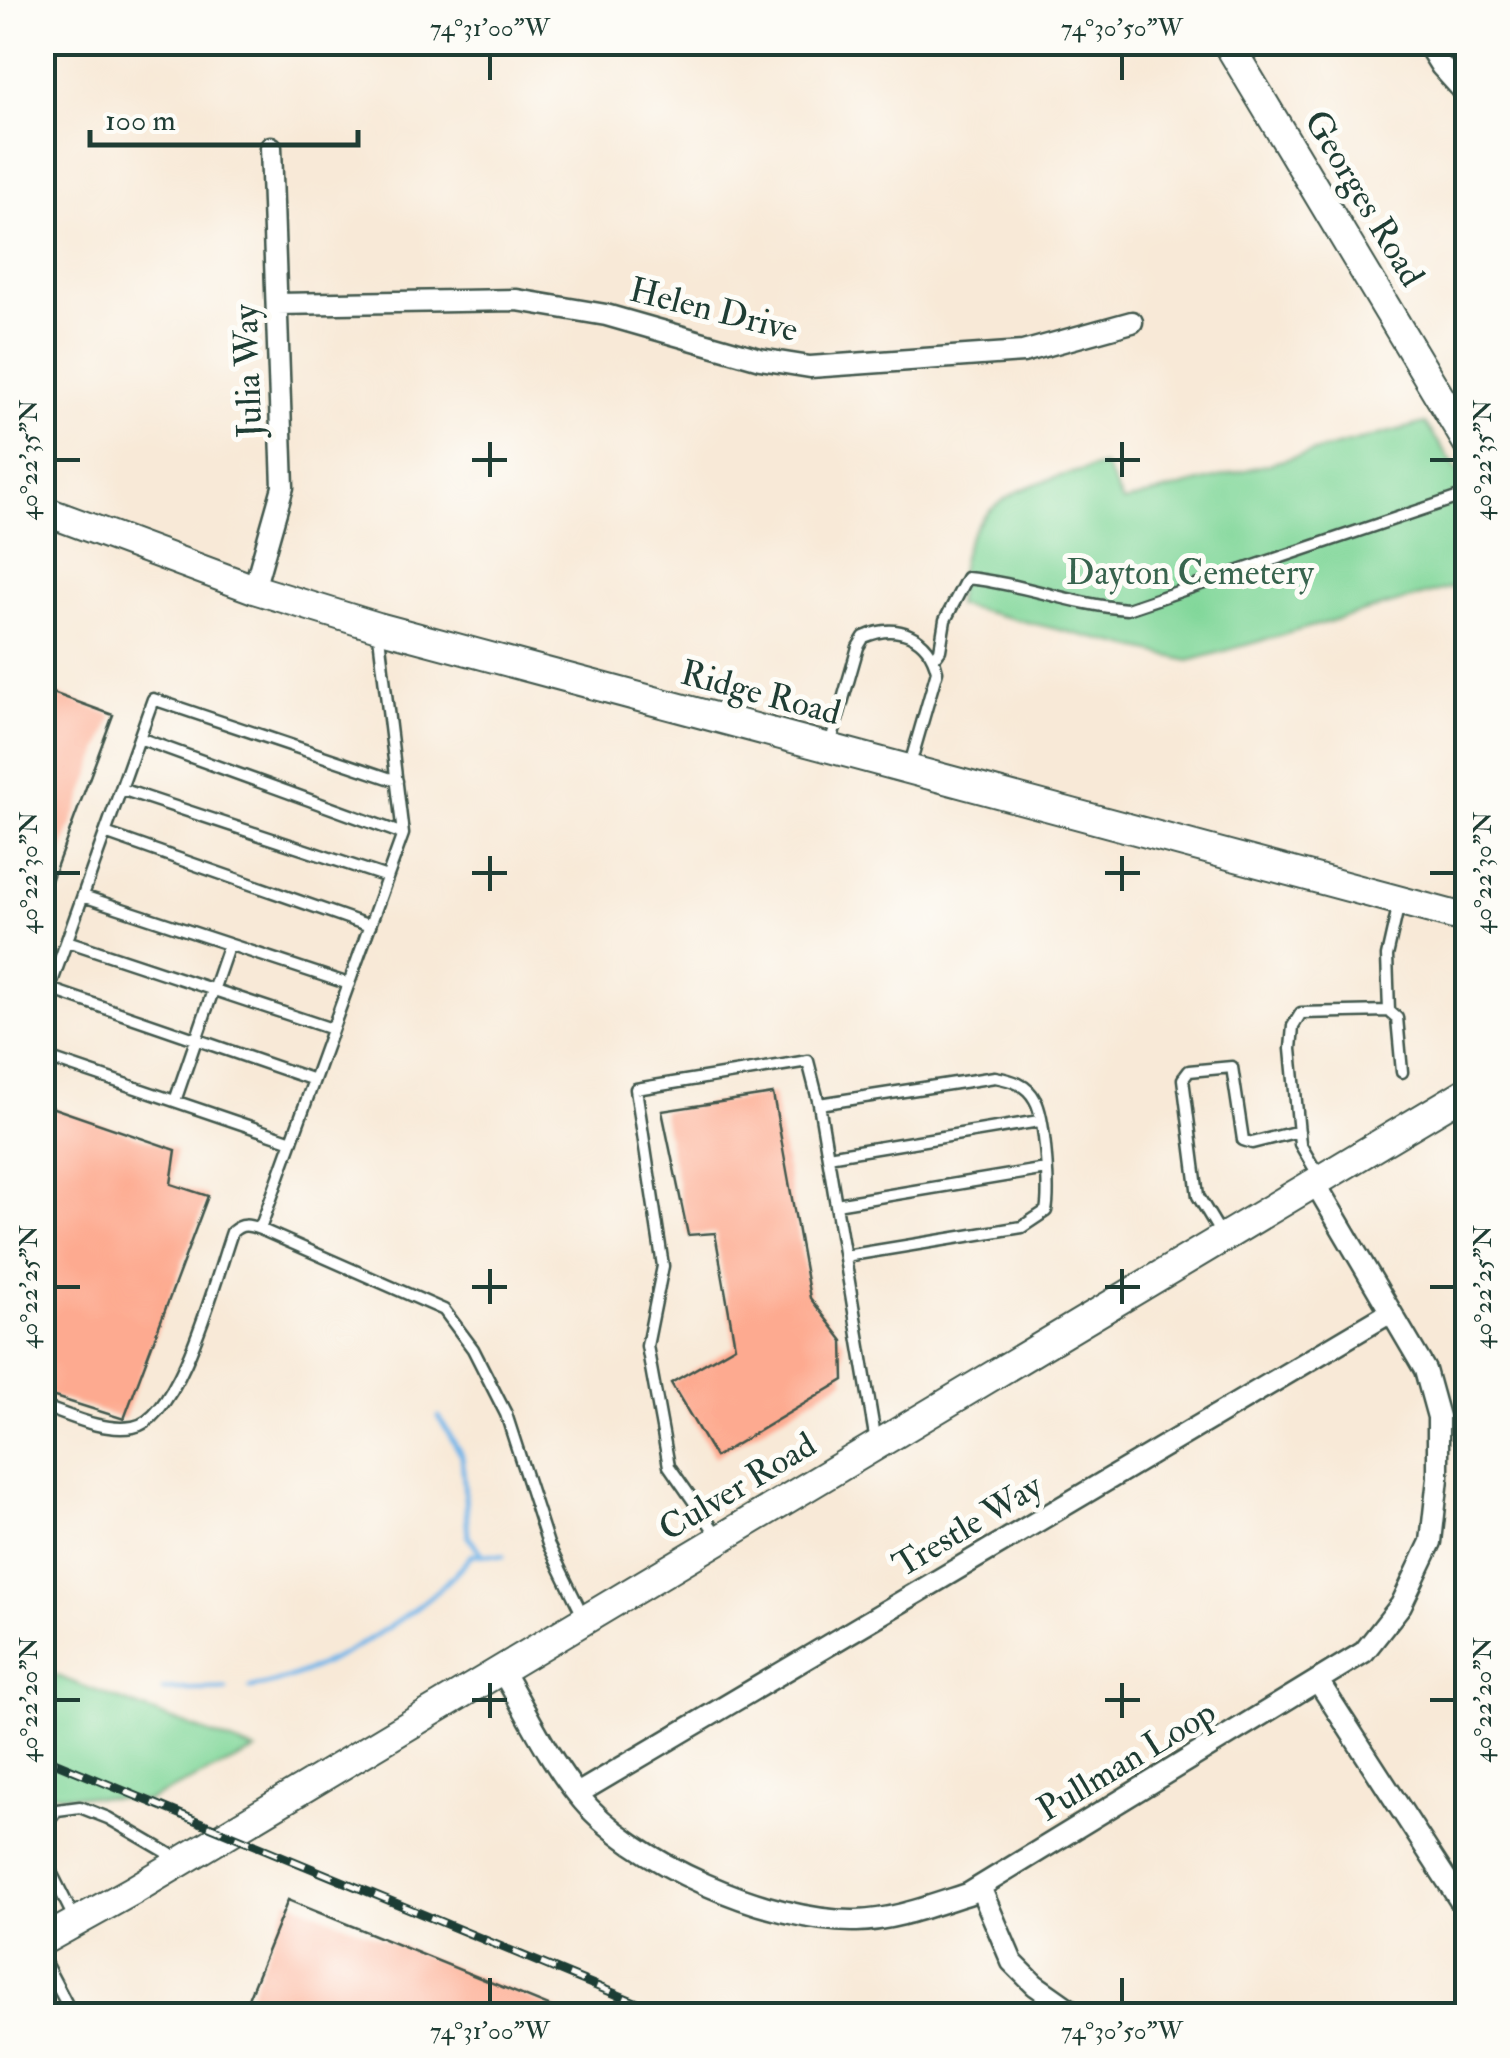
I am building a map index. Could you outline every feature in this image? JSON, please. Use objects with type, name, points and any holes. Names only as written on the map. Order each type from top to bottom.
[{"type":"street","name":"Georges Road","points":[[1228,42],[1468,444]]},
{"type":"street","points":[[1426,42],[1440,66],[1468,96]]},
{"type":"street","name":"Julia Way","points":[[254,589],[283,487],[272,147]]},
{"type":"street","name":"Helen Drive","points":[[277,304],[517,300],[606,315],[760,359],[810,367],[1023,352],[1132,322]]},
{"type":"street","name":"Ridge Road","points":[[42,510],[254,589],[378,627],[1468,918]]},
{"type":"street","name":"Culver Road","points":[[42,1941],[502,1671],[1468,1091]]},
{"type":"street","name":"Pullman Loop","points":[[502,1671],[576,1794],[607,1827],[651,1858],[781,1912],[813,1919],[859,1922],[901,1914],[980,1887],[1364,1652],[1401,1605],[1432,1542],[1438,1417],[1424,1370],[1318,1181]]},
{"type":"street","name":"Trestle Way","points":[[576,1794],[1391,1312]]},
{"type":"street","points":[[1318,1680],[1468,1912]]},
{"type":"street","points":[[980,1887],[1012,1962],[1035,1985],[1080,2016]]},
{"type":"lane","points":[[934,658],[940,650],[945,620],[967,578],[996,581],[1095,607],[1127,609],[1468,494]]},
{"type":"lane","points":[[260,1228],[403,834],[378,627]]},
{"type":"lane","points":[[829,749],[864,637],[898,631],[922,642],[934,658],[935,681],[909,770]]},
{"type":"lane","points":[[42,1010],[153,699],[396,780]]},
{"type":"lane","points":[[139,738],[403,834]]},
{"type":"lane","points":[[121,790],[388,877]]},
{"type":"lane","points":[[105,833],[370,926]]},
{"type":"lane","points":[[83,896],[349,984]]},
{"type":"lane","points":[[1389,1011],[1386,956],[1399,902]]},
{"type":"lane","points":[[67,941],[332,1030]]},
{"type":"lane","points":[[175,1101],[229,944]]},
{"type":"lane","points":[[50,989],[314,1080]]},
{"type":"lane","points":[[1318,1181],[1300,1144],[1291,1050],[1293,1026],[1302,1013],[1389,1011],[1397,1018],[1402,1072]]},
{"type":"lane","points":[[42,1056],[292,1141]]},
{"type":"lane","points":[[720,1540],[669,1466],[647,1346],[663,1266],[636,1089],[808,1061],[819,1104],[876,1446]]},
{"type":"lane","points":[[1223,1238],[1198,1196],[1183,1079],[1189,1070],[1232,1067],[1243,1140],[1252,1143],[1299,1131]]},
{"type":"lane","points":[[819,1104],[995,1077],[1017,1081],[1036,1100],[1050,1192],[1046,1211],[1022,1227],[845,1256]]},
{"type":"lane","points":[[828,1156],[1039,1120]]},
{"type":"lane","points":[[836,1204],[1046,1169]]},
{"type":"lane","points":[[42,1406],[98,1426],[133,1427],[160,1412],[179,1383],[232,1232],[247,1224],[260,1228],[444,1310],[474,1350],[506,1414],[548,1544],[585,1621]]},
{"type":"lane","points":[[76,1923],[45,1864],[47,1824],[56,1810],[80,1807],[135,1832],[182,1861]]},
{"type":"lane","points":[[42,1956],[73,2016]]},
{"type":"green space","name":"Dayton Cemetery","points":[[1425,423],[1467,484],[1467,583],[1189,661],[956,605],[965,550],[978,524],[991,509],[1025,488],[1104,465],[1123,502]]},
{"type":"green space","points":[[42,1672],[256,1751],[147,1801],[43,1793]]},
{"type":"building","points":[[42,689],[113,715],[44,900],[42,899]]},
{"type":"building","points":[[773,1094],[810,1298],[843,1341],[844,1380],[715,1457],[671,1383],[735,1346],[715,1233],[688,1235],[662,1111]]},
{"type":"building","points":[[42,1104],[176,1150],[171,1184],[208,1196],[124,1419],[42,1393]]},
{"type":"building","points":[[288,1900],[571,2015],[571,2016],[241,2016]]},
{"type":"waterway","points":[[439,1417],[462,1456],[468,1537],[481,1552]]},
{"type":"waterway","points":[[250,1688],[307,1671],[372,1638],[430,1596],[472,1554],[503,1556]]},
{"type":"waterway","points":[[163,1690],[226,1689]]},
{"type":"railway","points":[[42,1757],[669,2016]]}]
